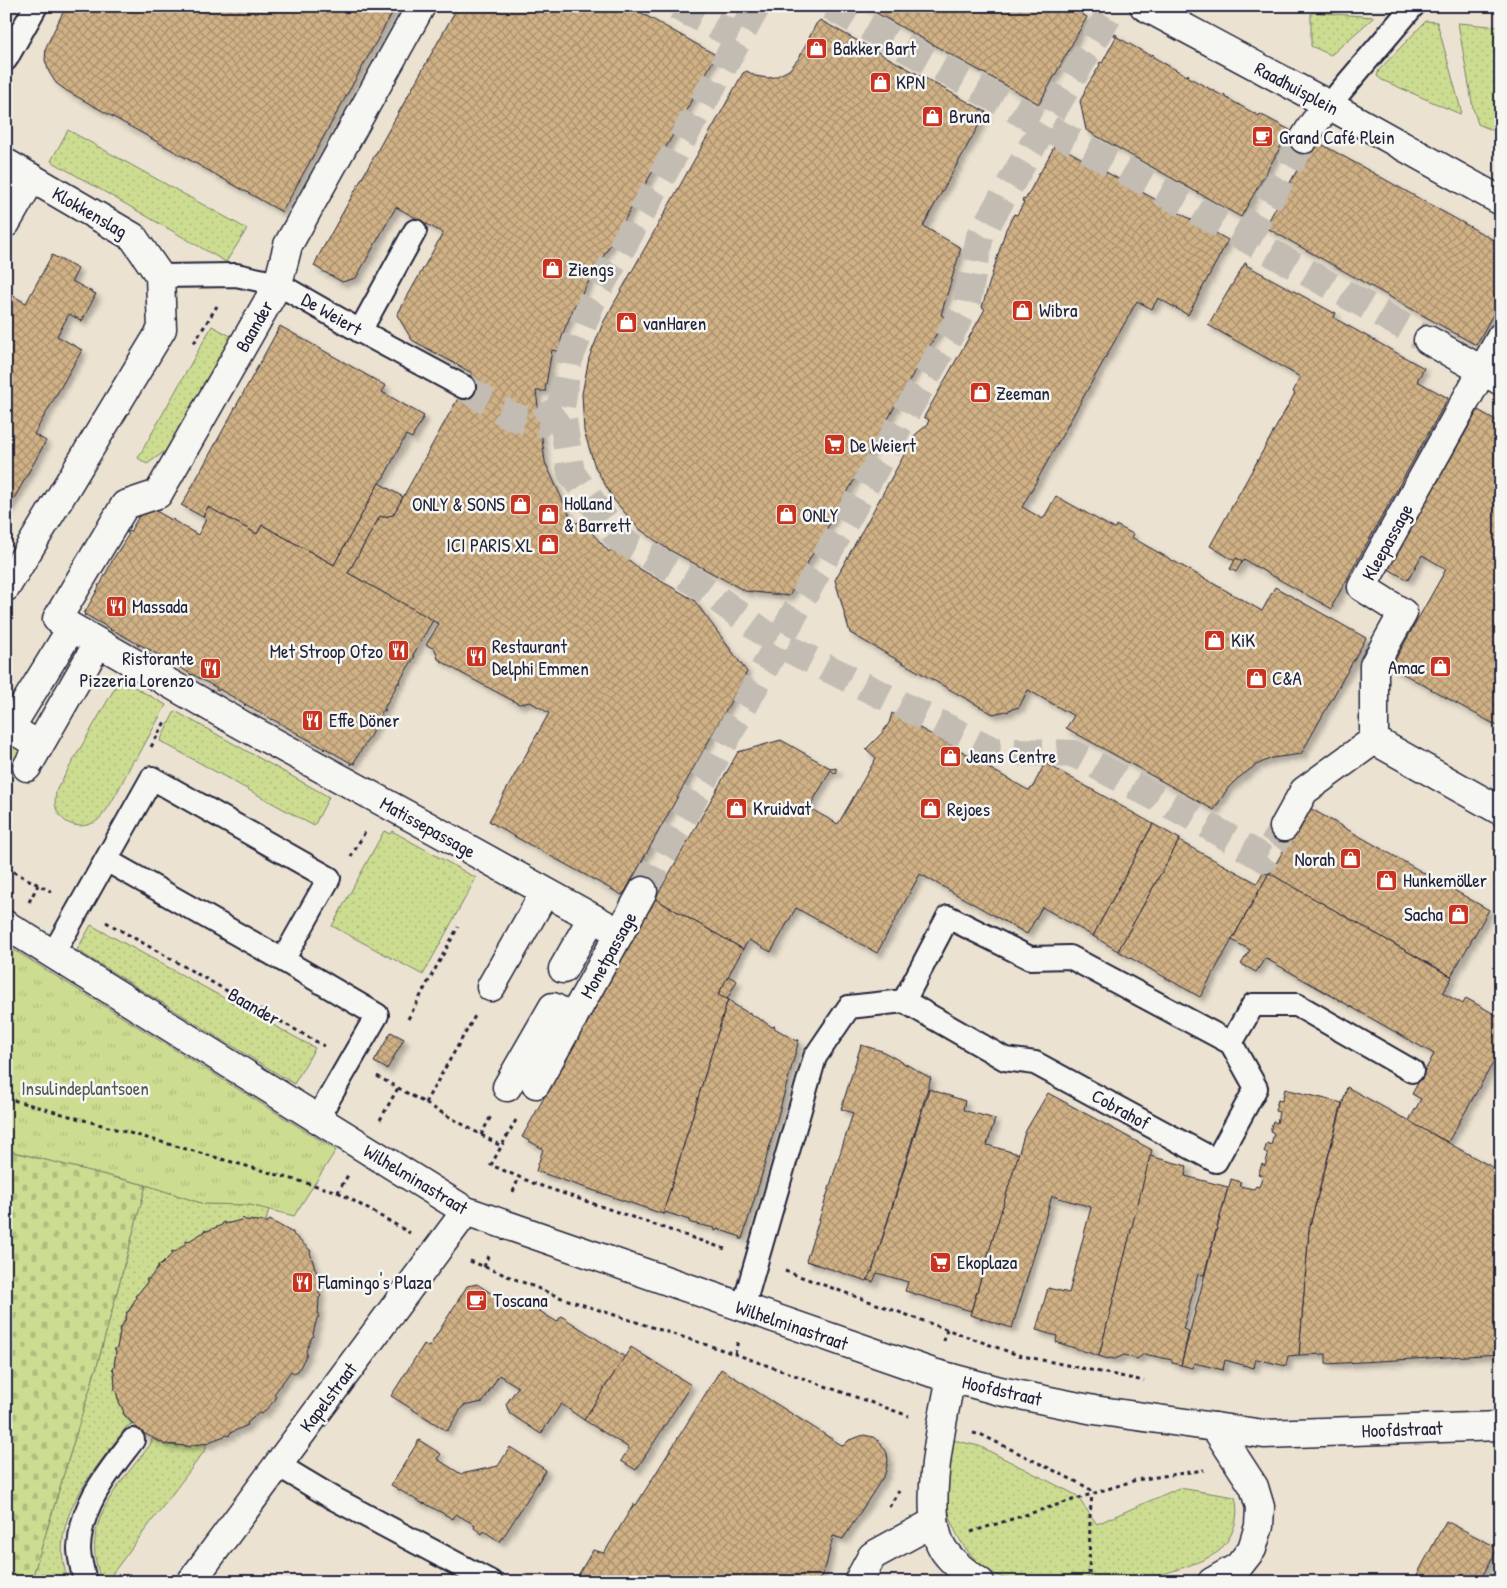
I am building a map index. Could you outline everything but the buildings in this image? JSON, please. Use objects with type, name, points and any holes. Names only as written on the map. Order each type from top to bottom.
[{"type":"street","name":"Baander","points":[[98,643],[33,756],[8,729],[65,630],[125,506],[158,494],[278,284],[288,245],[421,6]]},
{"type":"street","name":"Raadhuisplein","points":[[1144,6],[1329,105],[1501,201]]},
{"type":"street","points":[[1304,139],[1329,105]]},
{"type":"street","name":"Klokkenslag","points":[[6,163],[134,236],[160,276]]},
{"type":"street","name":"Klokkenslag","points":[[6,224],[32,178]]},
{"type":"street","points":[[6,587],[162,329],[160,276]]},
{"type":"street","name":"Kleepassage","points":[[1374,740],[1374,665],[1402,613],[1362,587],[1491,376],[1501,337]]},
{"type":"street","points":[[1428,340],[1491,376]]},
{"type":"street","name":"Matissepassage","points":[[65,630],[98,643],[176,701],[545,892],[620,933]]},
{"type":"street","points":[[1284,827],[1304,791],[1374,740],[1501,811]]},
{"type":"street","name":"Monetpassage","points":[[536,1084],[643,891]]},
{"type":"street","points":[[484,998],[545,892]]},
{"type":"street","points":[[563,969],[592,918]]},
{"type":"street","name":"Wilhelminastraat","points":[[6,924],[466,1211],[743,1308],[951,1378]]},
{"type":"street","name":"Monetpassage","points":[[507,1087],[553,1007],[573,1018]]},
{"type":"street","name":"Kapelstraat","points":[[191,1582],[466,1211]]},
{"type":"street","name":"Hoofdstraat","points":[[980,1582],[963,1572],[942,1548],[934,1522],[933,1498],[940,1427],[951,1378],[1000,1392],[1094,1410],[1264,1434],[1501,1426]]},
{"type":"street","points":[[1212,1582],[1238,1567],[1252,1550],[1259,1526],[1260,1507],[1254,1486],[1215,1427]]},
{"type":"street","points":[[858,1582],[872,1556],[934,1522]]},
{"type":"lane","points":[[6,59],[36,6]]},
{"type":"lane","points":[[1329,105],[1413,6]]},
{"type":"lane","points":[[360,331],[415,232]]},
{"type":"lane","name":"De Weiert","points":[[160,276],[236,275],[278,284],[464,387]]},
{"type":"lane","points":[[53,954],[152,778],[329,878],[283,960]]},
{"type":"lane","points":[[106,860],[377,1015],[317,1119]]},
{"type":"lane","points":[[743,1308],[815,1058],[849,1007],[904,1001],[948,917],[1030,958],[1070,957],[1231,1043],[1253,1005],[1296,1005],[1412,1072]]},
{"type":"lane","name":"Cobrahof","points":[[904,1001],[1005,1059],[1035,1063],[1216,1161],[1256,1088],[1231,1043]]},
{"type":"lane","points":[[85,1582],[79,1549],[82,1527],[93,1494],[133,1440]]},
{"type":"lane","points":[[278,1465],[334,1498],[491,1582]]},
{"type":"path","points":[[194,343],[236,275]]},
{"type":"path","points":[[152,778],[141,765],[176,701]]},
{"type":"path","points":[[329,878],[344,869],[370,822]]},
{"type":"path","name":"Baander","points":[[6,868],[79,907],[501,1146]]},
{"type":"path","points":[[428,982],[458,927]]},
{"type":"path","points":[[426,1103],[484,998]]},
{"type":"path","points":[[338,1192],[398,1088]]},
{"type":"path","points":[[6,1098],[338,1192],[438,1249],[562,1298],[735,1354],[940,1427],[982,1435],[1079,1483],[1094,1494]]},
{"type":"path","points":[[518,1115],[491,1165],[533,1183],[758,1260],[1018,1355],[1145,1381]]},
{"type":"path","points":[[942,1548],[959,1536],[1136,1480],[1203,1469],[1230,1473],[1243,1469]]},
{"type":"path","points":[[1089,1582],[1090,1514],[1094,1494]]},
{"type":"green space","points":[[1311,12],[1374,17],[1331,55],[1311,46]]},
{"type":"green space","points":[[1426,21],[1437,22],[1461,110],[1460,114],[1382,80],[1377,76],[1379,70]]},
{"type":"green space","points":[[1458,23],[1501,27],[1501,134],[1478,124],[1473,108]]},
{"type":"green space","points":[[68,130],[247,229],[226,262],[51,161]]},
{"type":"green space","points":[[212,326],[238,340],[184,438],[147,464],[138,458]]},
{"type":"green space","points":[[120,679],[166,705],[103,815],[94,823],[84,826],[70,824],[57,812],[55,797],[57,789]]},
{"type":"green space","points":[[175,711],[329,797],[314,826],[160,741]]},
{"type":"green space","points":[[8,742],[22,750],[6,778],[6,743]]},
{"type":"green space","points":[[384,831],[390,834],[392,831],[476,878],[423,975],[332,926]]},
{"type":"green space","points":[[91,925],[315,1048],[294,1084],[77,950]]},
{"type":"green space","name":"Insulindeplantsoen","points":[[6,945],[336,1150],[294,1216],[250,1205],[204,1204],[146,1185],[6,1150]]},
{"type":"green space","points":[[6,1150],[146,1185],[98,1362],[31,1582],[6,1582]]},
{"type":"green space","points":[[146,1185],[204,1204],[250,1205],[269,1209],[266,1221],[245,1220],[243,1218],[234,1222],[223,1222],[222,1225],[207,1231],[204,1230],[204,1232],[189,1241],[186,1240],[186,1243],[175,1252],[172,1251],[172,1254],[161,1265],[158,1265],[158,1268],[149,1279],[146,1279],[147,1282],[136,1294],[134,1302],[126,1312],[127,1314],[119,1330],[117,1348],[114,1349],[116,1351],[114,1368],[112,1369],[114,1371],[114,1390],[124,1412],[123,1414],[132,1424],[126,1427],[96,1467],[74,1502],[67,1521],[63,1541],[63,1561],[69,1582],[31,1582],[98,1362]]},
{"type":"green space","points":[[152,1439],[164,1445],[190,1447],[206,1442],[206,1449],[106,1582],[102,1582],[96,1561],[95,1542],[98,1524],[114,1492],[150,1445]]},
{"type":"green space","points":[[953,1440],[979,1446],[1076,1495],[1097,1524],[1179,1488],[1235,1497],[1237,1512],[1235,1525],[1229,1538],[1220,1550],[1204,1560],[1131,1582],[1016,1582],[1002,1578],[979,1563],[969,1553],[961,1542],[950,1516],[947,1495]]},
{"type":"tunnel","points":[[676,6],[738,37]]},
{"type":"tunnel","points":[[757,6],[592,301],[568,362],[561,407],[571,473],[619,539],[692,580],[779,644],[994,751],[1075,754],[1193,817],[1265,859],[1284,827]]},
{"type":"tunnel","points":[[830,6],[1428,340]]},
{"type":"tunnel","points":[[643,891],[812,581],[966,306],[980,236],[1114,6]]},
{"type":"tunnel","points":[[1247,239],[1304,139]]},
{"type":"tunnel","points":[[464,387],[513,417],[540,423],[561,407]]},
{"type":"place","name":"Bakker Bart","points":[[817,48]]},
{"type":"place","name":"KPN","points":[[880,82]]},
{"type":"place","name":"Bruna","points":[[933,116]]},
{"type":"place","name":"Grand Café Plein","points":[[1263,137]]},
{"type":"place","name":"Ziengs","points":[[552,269]]},
{"type":"place","name":"Wibra","points":[[1023,310]]},
{"type":"place","name":"vanHaren","points":[[627,323]]},
{"type":"place","name":"Zeeman","points":[[980,393]]},
{"type":"place","name":"De Weiert","points":[[834,445]]},
{"type":"place","name":"ONLY & SONS","points":[[521,504]]},
{"type":"place","name":"Holland & Barrett","points":[[548,514]]},
{"type":"place","name":"ONLY","points":[[786,515]]},
{"type":"place","name":"ICI PARIS XL","points":[[549,545]]},
{"type":"place","name":"Massada","points":[[116,606]]},
{"type":"place","name":"KiK","points":[[1215,640]]},
{"type":"place","name":"Met Stroop Ofzo","points":[[399,651]]},
{"type":"place","name":"Restaurant Delphi Emmen","points":[[476,657]]},
{"type":"place","name":"Amac","points":[[1441,667]]},
{"type":"place","name":"Ristorante Pizzeria Lorenzo","points":[[210,669]]},
{"type":"place","name":"C&A","points":[[1256,678]]},
{"type":"place","name":"Effe Döner","points":[[313,720]]},
{"type":"place","name":"Jeans Centre","points":[[950,756]]},
{"type":"place","name":"Kruidvat","points":[[737,808]]},
{"type":"place","name":"Rejoes","points":[[931,809]]},
{"type":"place","name":"Norah","points":[[1351,859]]},
{"type":"place","name":"Hunkemöller","points":[[1387,880]]},
{"type":"place","name":"Sacha","points":[[1459,914]]},
{"type":"place","name":"Ekoplaza","points":[[941,1262]]},
{"type":"place","name":"Flamingo's Plaza","points":[[302,1282]]},
{"type":"place","name":"Toscana","points":[[477,1300]]}]
